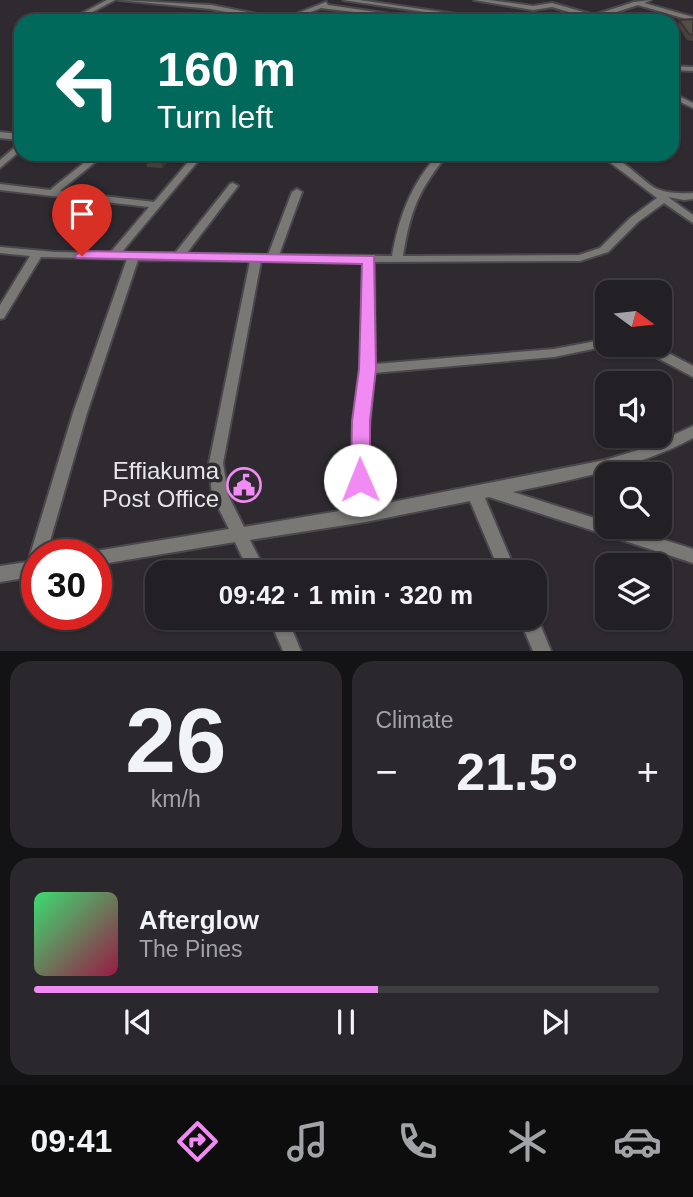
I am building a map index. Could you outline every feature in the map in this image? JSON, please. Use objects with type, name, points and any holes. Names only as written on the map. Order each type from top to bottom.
[{"type":"street","points":[[84,14],[113,0]]},
{"type":"street","points":[[122,0],[163,1],[248,14]]},
{"type":"street","points":[[312,0],[329,3]]},
{"type":"street","points":[[301,14],[344,0],[451,14]]},
{"type":"street","points":[[412,9],[418,0]]},
{"type":"street","points":[[477,0],[533,8],[552,2],[586,14]]},
{"type":"street","points":[[625,0],[676,14]]},
{"type":"street","points":[[603,14],[648,0]]},
{"type":"street","points":[[320,6],[387,14]]},
{"type":"street","points":[[0,165],[14,152]]},
{"type":"street","points":[[52,193],[92,161]]},
{"type":"street","points":[[113,256],[194,161]]},
{"type":"street","points":[[397,260],[403,218],[418,184],[438,161]]},
{"type":"street","points":[[612,161],[693,220]]},
{"type":"street","points":[[179,256],[233,186]]},
{"type":"street","points":[[0,187],[155,205]]},
{"type":"street","points":[[653,191],[684,197],[693,196]]},
{"type":"street","points":[[273,257],[297,192]]},
{"type":"street","points":[[0,250],[113,256],[560,260],[593,256],[604,250],[634,220],[664,198]]},
{"type":"street","points":[[0,315],[37,254]]},
{"type":"street","points":[[44,539],[80,413],[134,256]]},
{"type":"street","points":[[253,560],[220,495],[216,463],[256,257]]},
{"type":"street","points":[[365,514],[360,453],[368,369],[369,259]]},
{"type":"street","points":[[368,369],[554,353],[595,345]]},
{"type":"street","points":[[665,357],[693,372]]},
{"type":"street","points":[[112,556],[365,514],[624,462],[693,431]]},
{"type":"street","points":[[482,492],[693,556]]},
{"type":"street","points":[[482,492],[505,560]]},
{"type":"street","points":[[0,574],[21,568]]},
{"type":"street","points":[[283,630],[292,651]]},
{"type":"street","points":[[533,630],[542,651]]},
{"type":"building","points":[[692,19],[693,35],[689,34],[679,20]]},
{"type":"place","name":"Effiakuma Post Office","points":[[244,485]]},
{"type":"route","points":[[82,256],[369,259],[368,369],[361,421],[360,480]]}]
